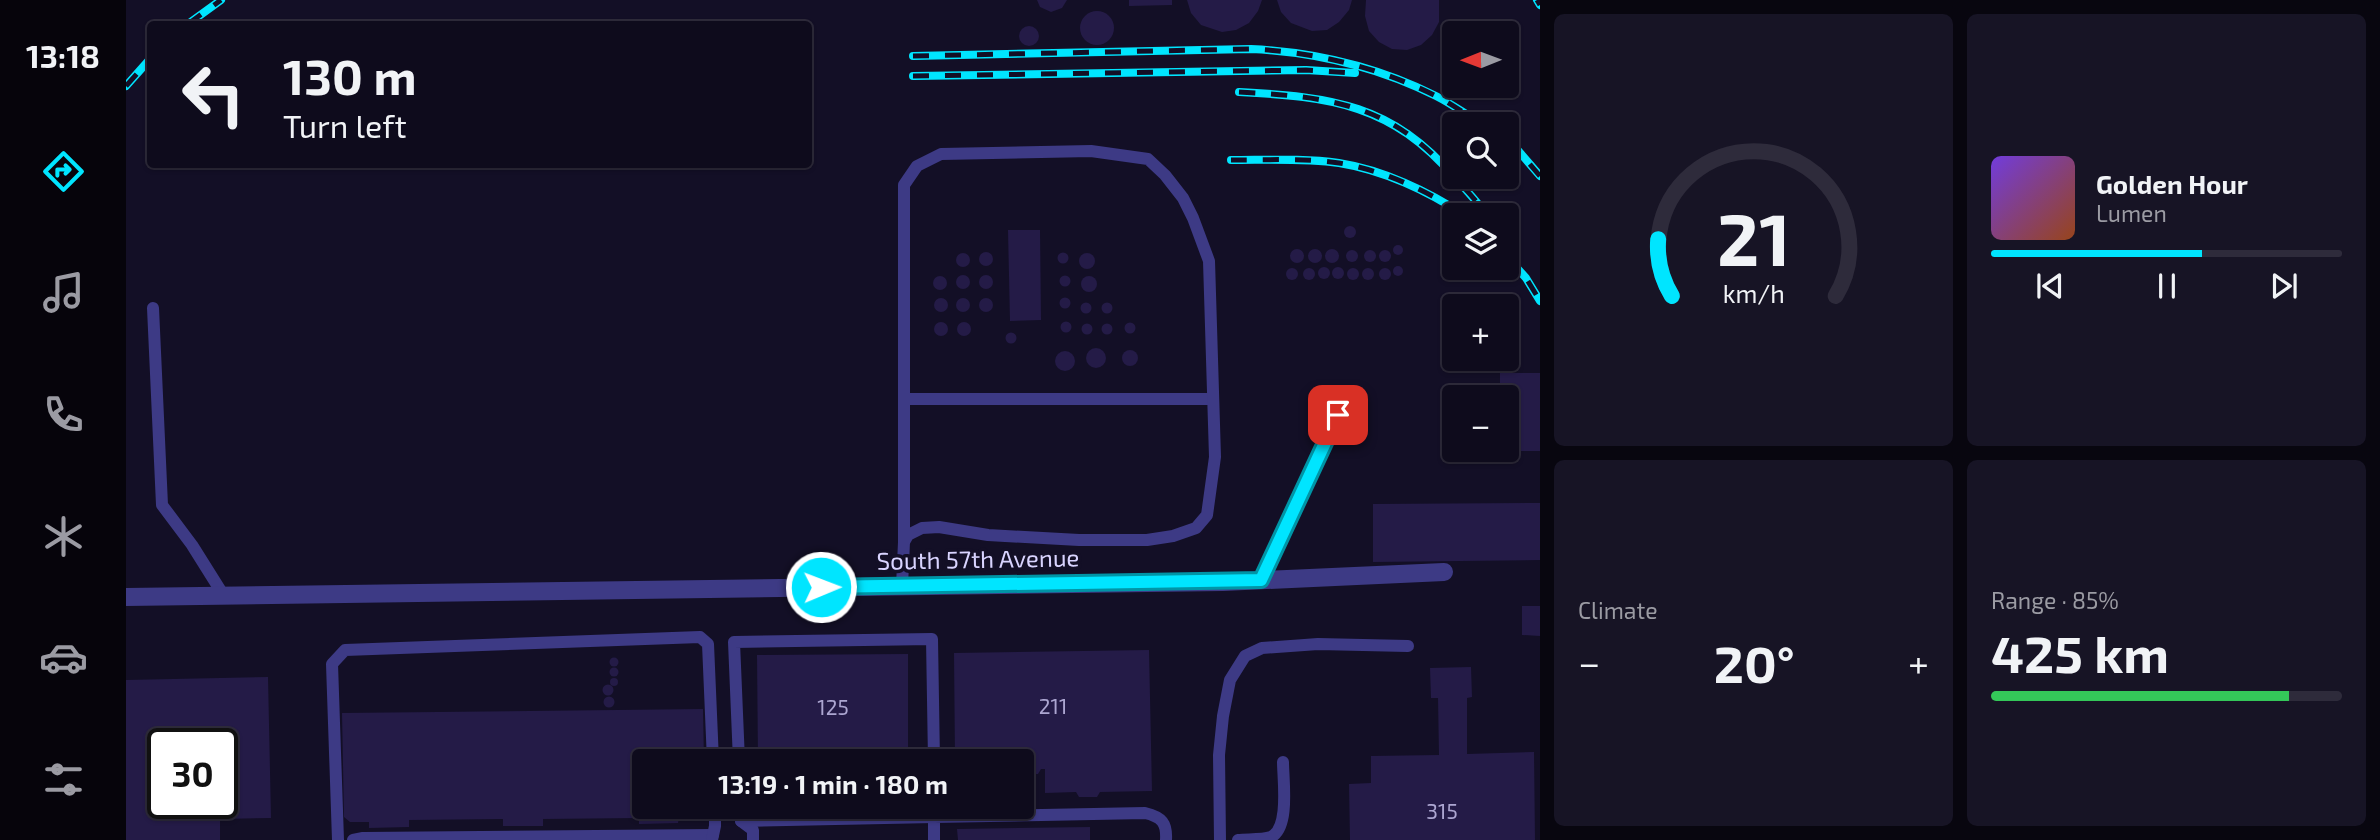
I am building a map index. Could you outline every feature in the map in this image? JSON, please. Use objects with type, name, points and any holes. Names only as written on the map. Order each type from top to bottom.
[{"type":"street","name":"South 57th Avenue","points":[[126,597],[1261,580],[1444,572]]},
{"type":"lane","points":[[902,586],[904,185],[918,166],[941,154],[1083,150],[1148,159],[1183,198],[1209,261],[1215,457],[1207,515],[1196,528],[1173,536],[1147,540],[1079,540],[988,535],[939,527],[922,528],[908,535],[904,542]]},
{"type":"lane","points":[[153,307],[162,505],[192,545],[223,596]]},
{"type":"lane","points":[[904,399],[1213,399]]},
{"type":"lane","points":[[1261,580],[1338,415]]},
{"type":"lane","points":[[338,840],[332,664],[345,650],[700,637],[708,644],[712,749]]},
{"type":"lane","points":[[738,749],[734,642],[932,639],[934,749]]},
{"type":"lane","points":[[1220,840],[1219,755],[1223,716],[1230,680],[1245,656],[1262,648],[1318,644],[1408,646]]},
{"type":"lane","points":[[1237,840],[1269,838],[1277,833],[1283,823],[1283,762]]},
{"type":"lane","points":[[1034,812],[1145,813],[1162,820],[1167,827],[1166,840]]},
{"type":"lane","points":[[353,840],[712,837],[715,819]]},
{"type":"lane","points":[[741,821],[784,819]]},
{"type":"lane","points":[[934,819],[934,840]]},
{"type":"lane","points":[[741,821],[752,830],[752,840]]},
{"type":"building","points":[[1037,0],[1067,0],[1062,8],[1051,12],[1040,7]]},
{"type":"building","points":[[1129,0],[1172,0],[1172,5],[1129,6]]},
{"type":"building","points":[[1187,0],[1262,0],[1249,23],[1236,30],[1222,32],[1201,25],[1191,13]]},
{"type":"building","points":[[1277,0],[1352,0],[1349,10],[1339,22],[1327,30],[1312,31],[1291,23],[1281,12]]},
{"type":"building","points":[[1366,0],[1439,0],[1439,22],[1432,35],[1421,45],[1407,50],[1392,49],[1379,42],[1369,31],[1365,16]]},
{"type":"building","points":[[1097,11],[1109,16],[1114,28],[1109,40],[1097,45],[1085,40],[1080,28],[1085,16]]},
{"type":"building","points":[[1029,26],[1036,29],[1039,36],[1036,43],[1029,46],[1022,43],[1019,36],[1022,29]]},
{"type":"building","points":[[1350,226],[1356,232],[1350,238],[1344,232]]},
{"type":"building","points":[[1008,230],[1040,230],[1041,320],[1010,321]]},
{"type":"building","points":[[1398,245],[1402,246],[1402,254],[1398,255],[1394,254],[1393,250],[1394,246]]},
{"type":"building","points":[[1294,249],[1300,249],[1304,256],[1300,263],[1294,263],[1290,259],[1290,253]]},
{"type":"building","points":[[1312,249],[1318,249],[1322,256],[1318,263],[1312,263],[1308,259],[1308,253]]},
{"type":"building","points":[[1329,249],[1335,249],[1339,256],[1335,263],[1329,263],[1325,259],[1325,253]]},
{"type":"building","points":[[1352,250],[1358,256],[1352,262],[1346,256]]},
{"type":"building","points":[[1370,250],[1376,256],[1370,262],[1364,256]]},
{"type":"building","points":[[1385,250],[1391,256],[1385,262],[1379,256]]},
{"type":"building","points":[[986,252],[991,254],[991,264],[986,266],[981,264],[979,259],[981,254]]},
{"type":"building","points":[[1063,252],[1069,258],[1063,264],[1057,258]]},
{"type":"building","points":[[963,253],[968,255],[968,265],[963,267],[958,265],[956,260],[958,255]]},
{"type":"building","points":[[1087,253],[1093,255],[1093,267],[1087,269],[1081,267],[1079,261],[1081,255]]},
{"type":"building","points":[[1398,266],[1402,267],[1402,275],[1398,276],[1394,275],[1393,271],[1394,267]]},
{"type":"building","points":[[1324,267],[1330,273],[1324,279],[1318,273]]},
{"type":"building","points":[[1338,267],[1344,273],[1338,279],[1332,273]]},
{"type":"building","points":[[1292,268],[1298,274],[1292,280],[1286,274]]},
{"type":"building","points":[[1309,268],[1315,274],[1309,280],[1303,274]]},
{"type":"building","points":[[1353,268],[1359,274],[1353,280],[1347,274]]},
{"type":"building","points":[[1368,268],[1374,274],[1368,280],[1362,274]]},
{"type":"building","points":[[1385,268],[1391,274],[1385,280],[1379,274]]},
{"type":"building","points":[[963,275],[968,277],[968,287],[963,289],[958,287],[956,282],[958,277]]},
{"type":"building","points":[[986,275],[991,277],[991,287],[986,289],[981,287],[979,282],[981,277]]},
{"type":"building","points":[[1065,275],[1071,281],[1065,287],[1059,281]]},
{"type":"building","points":[[940,276],[945,278],[945,288],[940,290],[935,288],[933,283],[935,278]]},
{"type":"building","points":[[1089,276],[1095,278],[1095,290],[1089,292],[1083,290],[1081,284],[1083,278]]},
{"type":"building","points":[[1065,297],[1071,303],[1065,309],[1059,303]]},
{"type":"building","points":[[941,298],[946,300],[946,310],[941,312],[936,310],[934,305],[936,300]]},
{"type":"building","points":[[963,298],[968,300],[968,310],[963,312],[958,310],[956,305],[958,300]]},
{"type":"building","points":[[986,298],[991,300],[991,310],[986,312],[981,310],[979,305],[981,300]]},
{"type":"building","points":[[1086,302],[1092,308],[1086,314],[1080,308]]},
{"type":"building","points":[[1107,302],[1113,308],[1107,314],[1101,308]]},
{"type":"building","points":[[1066,321],[1072,327],[1066,333],[1060,327]]},
{"type":"building","points":[[941,322],[946,324],[946,334],[941,336],[936,334],[934,329],[936,324]]},
{"type":"building","points":[[964,322],[969,324],[969,334],[964,336],[959,334],[957,329],[959,324]]},
{"type":"building","points":[[1130,322],[1136,328],[1130,334],[1124,328]]},
{"type":"building","points":[[1087,323],[1093,329],[1087,335],[1081,329]]},
{"type":"building","points":[[1107,323],[1113,329],[1107,335],[1101,329]]},
{"type":"building","points":[[1011,332],[1017,338],[1011,344],[1005,338]]},
{"type":"building","points":[[1096,348],[1103,351],[1106,358],[1103,365],[1096,368],[1089,365],[1086,358],[1089,351]]},
{"type":"building","points":[[1130,350],[1136,352],[1136,364],[1130,366],[1124,364],[1122,358],[1124,352]]},
{"type":"building","points":[[1065,351],[1072,354],[1075,361],[1072,368],[1065,371],[1058,368],[1055,361],[1058,354]]},
{"type":"building","points":[[1500,373],[1540,373],[1540,451],[1519,451],[1519,385],[1500,385]]},
{"type":"building","points":[[1540,503],[1540,560],[1373,562],[1373,504]]},
{"type":"building","points":[[1522,606],[1540,606],[1540,636],[1522,635]]},
{"type":"building","points":[[1149,650],[1152,791],[1100,792],[1097,797],[1079,797],[1076,792],[1045,793],[1045,769],[1034,774],[1034,749],[955,749],[954,653]]},
{"type":"building","points":[[908,654],[908,749],[758,749],[757,655]]},
{"type":"building","points":[[614,658],[618,662],[614,666],[610,662]]},
{"type":"building","points":[[1471,667],[1472,697],[1467,698],[1467,754],[1534,752],[1535,840],[1350,840],[1349,784],[1371,783],[1371,756],[1439,755],[1438,698],[1431,698],[1430,668]]},
{"type":"building","points":[[614,668],[618,672],[614,676],[610,672]]},
{"type":"building","points":[[268,677],[271,818],[238,819],[238,728],[147,728],[147,819],[220,819],[220,840],[126,840],[126,680]]},
{"type":"building","points":[[614,678],[618,682],[614,686],[610,682]]},
{"type":"building","points":[[608,684],[614,690],[608,696],[602,690]]},
{"type":"building","points":[[609,696],[615,702],[609,708],[603,702]]},
{"type":"building","points":[[703,709],[704,749],[632,749],[632,818],[543,819],[543,826],[503,826],[503,819],[409,820],[409,827],[369,828],[369,822],[350,822],[344,817],[342,713]]},
{"type":"building","points":[[639,819],[679,819],[678,823],[639,824]]},
{"type":"building","points":[[1090,827],[1090,840],[958,840],[957,829]]},
{"type":"railway","points":[[192,21],[221,0]]},
{"type":"railway","points":[[1537,0],[1540,5]]},
{"type":"railway","points":[[913,56],[1251,49],[1275,51],[1369,69],[1436,96],[1463,112]]},
{"type":"railway","points":[[126,86],[147,62]]},
{"type":"railway","points":[[913,76],[1306,70],[1355,73]]},
{"type":"railway","points":[[1239,92],[1332,102],[1383,120],[1408,134],[1431,153],[1477,203]]},
{"type":"railway","points":[[1519,152],[1540,176]]},
{"type":"railway","points":[[1231,160],[1312,160],[1356,166],[1404,183],[1444,203]]},
{"type":"railway","points":[[1519,270],[1540,301]]},
{"type":"route","points":[[821,587],[1261,580],[1338,415]]}]
